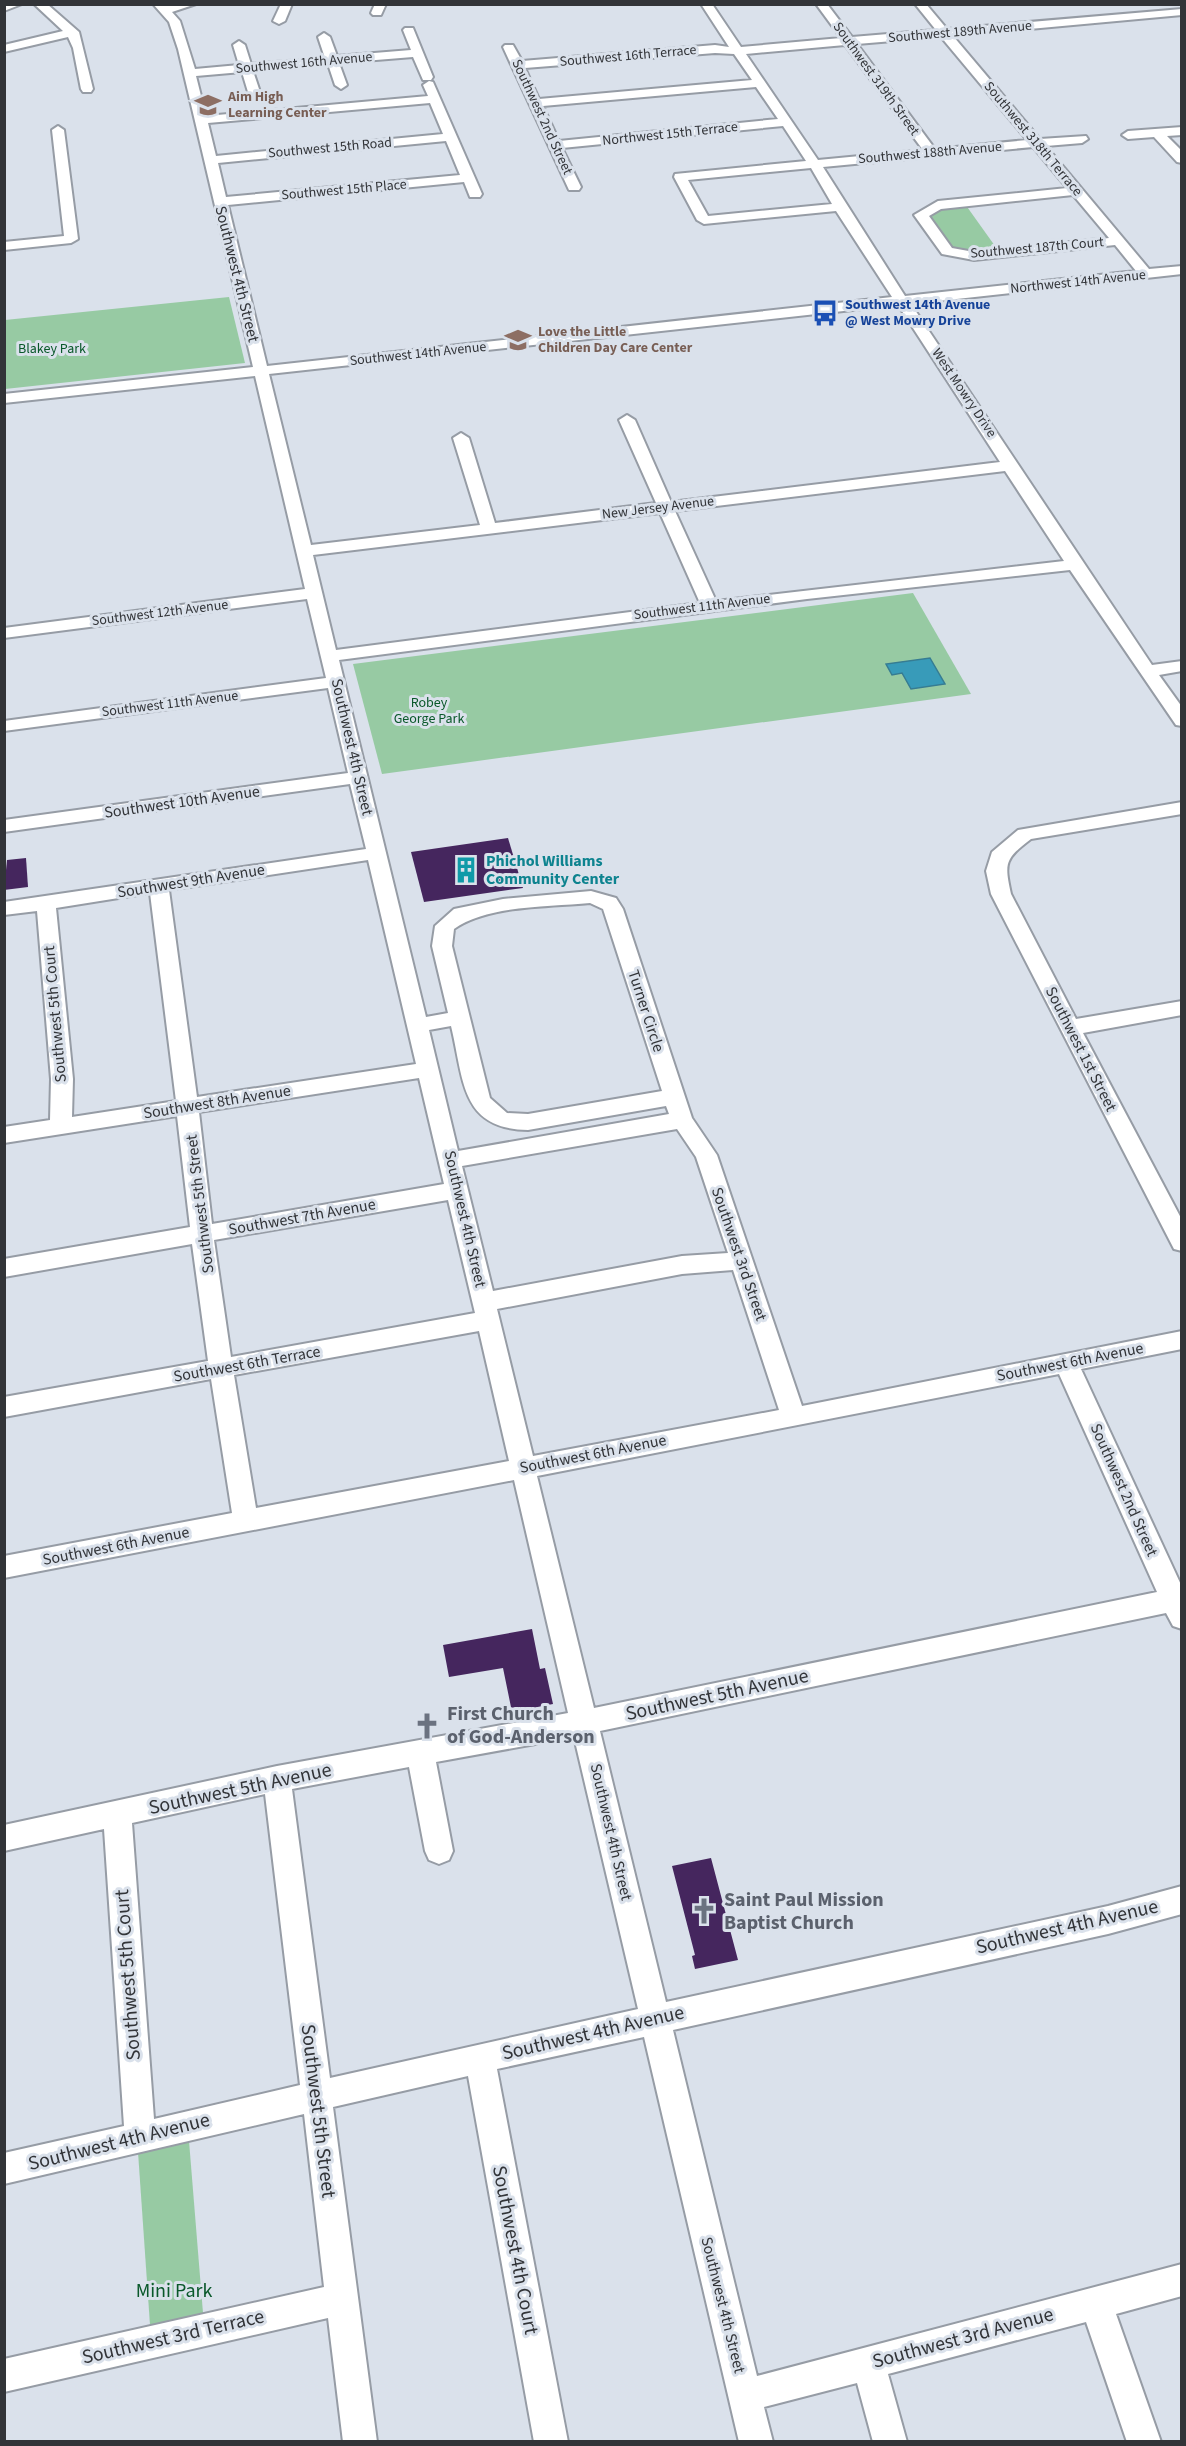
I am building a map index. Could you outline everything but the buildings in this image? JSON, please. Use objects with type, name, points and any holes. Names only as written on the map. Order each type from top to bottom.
[{"type":"street","points":[[4,8],[17,4]]},
{"type":"street","points":[[39,4],[73,32],[79,45],[87,89]]},
{"type":"street","points":[[161,7],[191,4]]},
{"type":"street","points":[[279,21],[287,4]]},
{"type":"street","name":"West Mowry Drive","points":[[706,4],[814,163],[840,207],[1012,465],[1075,565],[1182,721]]},
{"type":"street","name":"Southwest 319th Street","points":[[820,4],[930,153]]},
{"type":"street","name":"Southwest 318th Terrace","points":[[920,4],[1146,274]]},
{"type":"street","name":"Southwest 4th Street","points":[[161,7],[179,31],[190,73],[586,1722],[654,2019],[756,2442]]},
{"type":"street","name":"Southwest 189th Avenue","points":[[738,51],[1182,12]]},
{"type":"street","points":[[409,30],[475,194]]},
{"type":"street","points":[[4,49],[73,32]]},
{"type":"street","points":[[324,37],[341,85]]},
{"type":"street","points":[[239,45],[254,92]]},
{"type":"street","name":"Southwest 2nd Street","points":[[509,47],[574,187]]},
{"type":"street","name":"Southwest 16th Terrace","points":[[518,65],[715,49],[738,51]]},
{"type":"street","name":"Southwest 16th Avenue","points":[[190,73],[417,53]]},
{"type":"street","points":[[536,103],[760,83]]},
{"type":"street","points":[[200,120],[435,99]]},
{"type":"street","name":"Northwest 15th Terrace","points":[[554,145],[786,122]]},
{"type":"street","points":[[4,246],[71,239],[58,130]]},
{"type":"street","points":[[1128,135],[1182,131]]},
{"type":"street","points":[[1157,133],[1182,159]]},
{"type":"street","name":"Southwest 15th Road","points":[[210,160],[451,137]]},
{"type":"street","name":"Southwest 188th Avenue","points":[[840,207],[704,220],[681,177],[1082,139]]},
{"type":"street","name":"Southwest 15th Place","points":[[220,202],[468,178]]},
{"type":"street","name":"Southwest 187th Court","points":[[1077,191],[938,205],[921,215],[947,251],[974,256],[1119,241]]},
{"type":"street","name":"Northwest 14th Avenue","points":[[902,301],[1182,270]]},
{"type":"street","name":"Southwest 14th Avenue","points":[[4,399],[902,301]]},
{"type":"street","points":[[627,420],[710,606]]},
{"type":"street","points":[[461,438],[489,530]]},
{"type":"street","name":"New Jersey Avenue","points":[[305,551],[1012,465]]},
{"type":"street","name":"Southwest 11th Avenue","points":[[330,656],[710,606],[1075,565]]},
{"type":"street","name":"Southwest 12th Avenue","points":[[4,633],[315,593]]},
{"type":"street","points":[[1149,671],[1182,666]]},
{"type":"street","name":"Southwest 11th Avenue","points":[[4,726],[336,682]]},
{"type":"street","name":"Southwest 10th Avenue","points":[[4,826],[359,777]]},
{"type":"street","name":"Southwest 1st Street","points":[[1182,808],[1026,834],[1002,852],[996,871],[1001,894],[1182,1243]]},
{"type":"street","name":"Southwest 9th Avenue","points":[[4,909],[377,853]]},
{"type":"street","name":"Southwest 5th Street","points":[[159,886],[188,1106],[202,1234],[246,1522]]},
{"type":"street","name":"Turner Circle","points":[[591,897],[609,903],[613,909],[674,1097],[528,1122],[509,1122],[490,1115],[480,1100],[459,1018],[442,946],[445,926],[461,914],[503,905],[591,897]]},
{"type":"street","name":"Southwest 5th Court","points":[[46,903],[62,1079],[61,1126]]},
{"type":"street","points":[[1069,1028],[1182,1008]]},
{"type":"street","points":[[418,1025],[459,1018]]},
{"type":"street","name":"Southwest 8th Avenue","points":[[4,1135],[429,1070]]},
{"type":"street","name":"Southwest 3rd Street","points":[[674,1097],[682,1120],[706,1155],[794,1417]]},
{"type":"street","points":[[450,1160],[682,1120]]},
{"type":"street","name":"Southwest 7th Avenue","points":[[4,1268],[458,1190]]},
{"type":"street","name":"Southwest 6th Terrace","points":[[4,1407],[221,1370],[682,1265],[741,1261]]},
{"type":"street","name":"Southwest 6th Avenue","points":[[4,1567],[794,1417],[1182,1340]]},
{"type":"street","name":"Southwest 2nd Street","points":[[1066,1362],[1179,1606]]},
{"type":"street","name":"Southwest 5th Avenue","points":[[4,1838],[277,1779],[586,1722],[1179,1606]]},
{"type":"street","points":[[420,1753],[439,1851]]},
{"type":"street","name":"Southwest 5th Street","points":[[277,1779],[360,2442]]},
{"type":"street","name":"Southwest 5th Court","points":[[117,1815],[140,2136]]},
{"type":"street","name":"Southwest 4th Avenue","points":[[4,2169],[480,2058],[1108,1920],[1182,1900]]},
{"type":"street","name":"Southwest 4th Court","points":[[480,2058],[551,2442]]},
{"type":"street","name":"Southwest 3rd Avenue","points":[[745,2396],[1182,2280]]},
{"type":"street","name":"Southwest 3rd Terrace","points":[[4,2376],[342,2299]]},
{"type":"street","points":[[1096,2303],[1144,2442]]},
{"type":"street","points":[[869,2364],[890,2442]]},
{"type":"green space","points":[[965,204],[1000,253],[973,255],[948,251],[922,215],[928,210]]},
{"type":"green space","name":"Blakey Park","points":[[229,297],[245,363],[5,389],[5,320]]},
{"type":"green space","name":"Robey George Park","points":[[913,593],[971,694],[382,774],[353,664]]},
{"type":"green space","name":"Mini Park","points":[[189,2141],[203,2313],[150,2325],[138,2152]]},
{"type":"water","points":[[930,658],[945,684],[911,689],[902,673],[892,675],[886,664]]},
{"type":"place","name":"Aim High Learning Center","points":[[208,105]]},
{"type":"place","name":"Southwest 14th Avenue @ West Mowry Drive","points":[[825,313]]},
{"type":"place","name":"Love the Little Children Day Care Center","points":[[518,340]]},
{"type":"place","name":"Phichol Williams Community Center","points":[[466,870]]},
{"type":"place","name":"First Church of God-Anderson","points":[[427,1726]]},
{"type":"place","name":"Saint Paul Mission Baptist Church","points":[[704,1911]]}]
